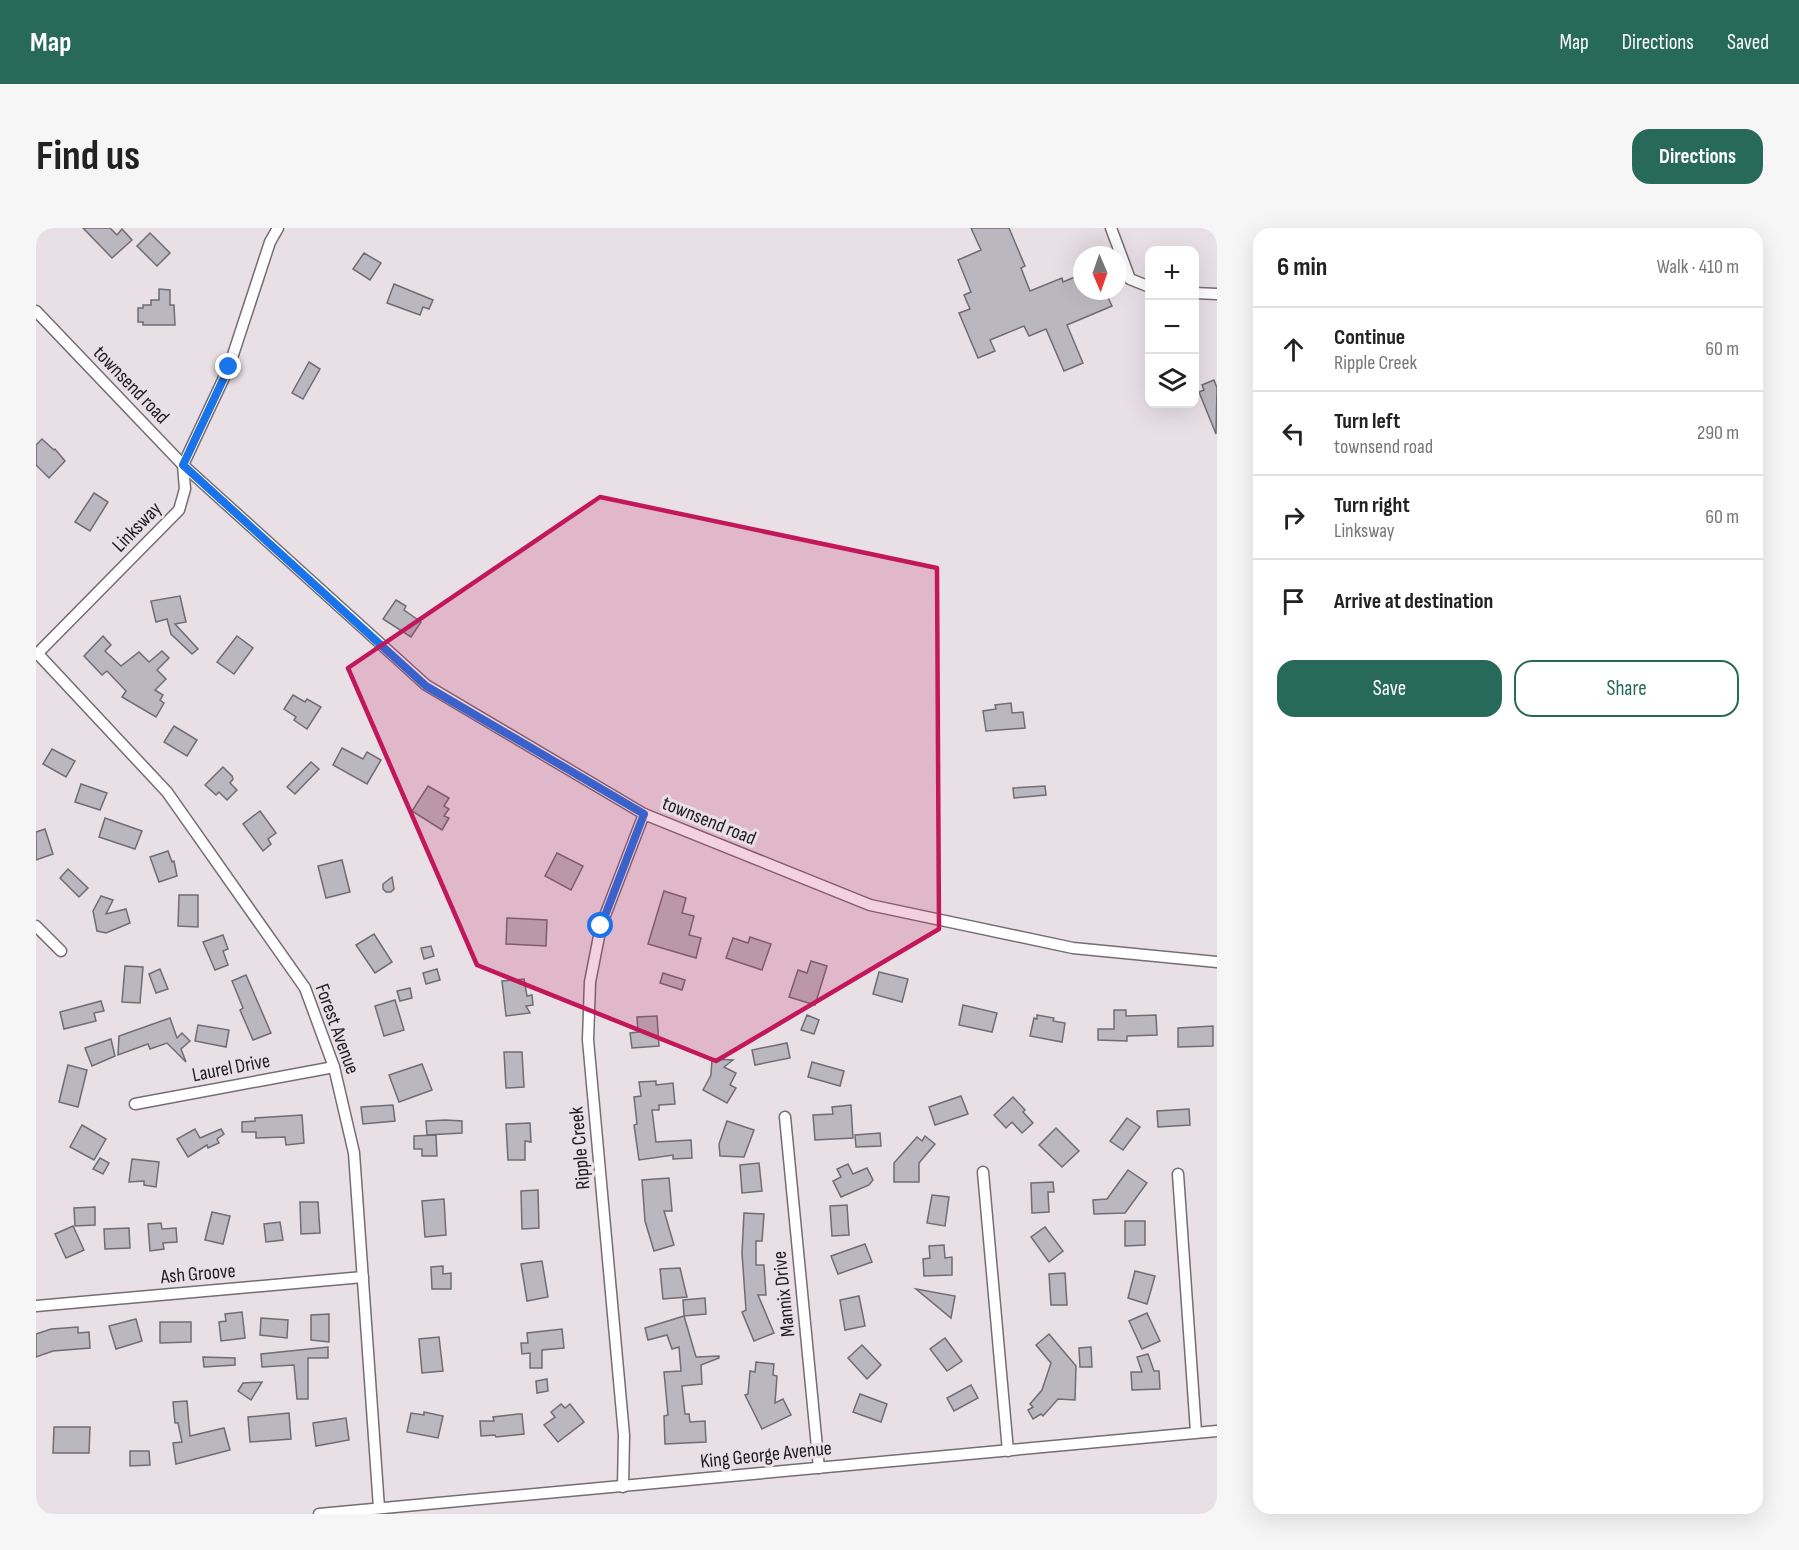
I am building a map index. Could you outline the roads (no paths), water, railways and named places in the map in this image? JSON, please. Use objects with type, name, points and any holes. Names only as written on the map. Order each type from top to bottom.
[{"type":"street","name":"Linksway","points":[[37,654],[179,510],[186,489],[183,465],[229,367],[270,242],[278,228]]},
{"type":"street","points":[[1111,228],[1130,279],[1145,285]]},
{"type":"street","points":[[1199,293],[1217,294]]},
{"type":"street","name":"townsend road","points":[[36,311],[183,465],[426,686],[644,814],[870,905],[1073,948],[1217,962]]},
{"type":"street","name":"Forest Avenue","points":[[37,654],[167,792],[305,988],[334,1067],[354,1152],[379,1508]]},
{"type":"street","name":"Ripple Creek","points":[[624,1487],[624,1435],[588,1040],[590,982],[601,926],[644,814]]},
{"type":"street","points":[[36,926],[60,951]]},
{"type":"street","name":"Laurel Drive","points":[[135,1104],[334,1067]]},
{"type":"street","name":"Mannix Drive","points":[[785,1117],[819,1467]]},
{"type":"street","points":[[983,1172],[1008,1451]]},
{"type":"street","points":[[1178,1174],[1196,1432]]},
{"type":"street","name":"Ash Groove","points":[[36,1306],[363,1277]]},
{"type":"street","name":"King George Avenue","points":[[319,1514],[1217,1431]]}]
